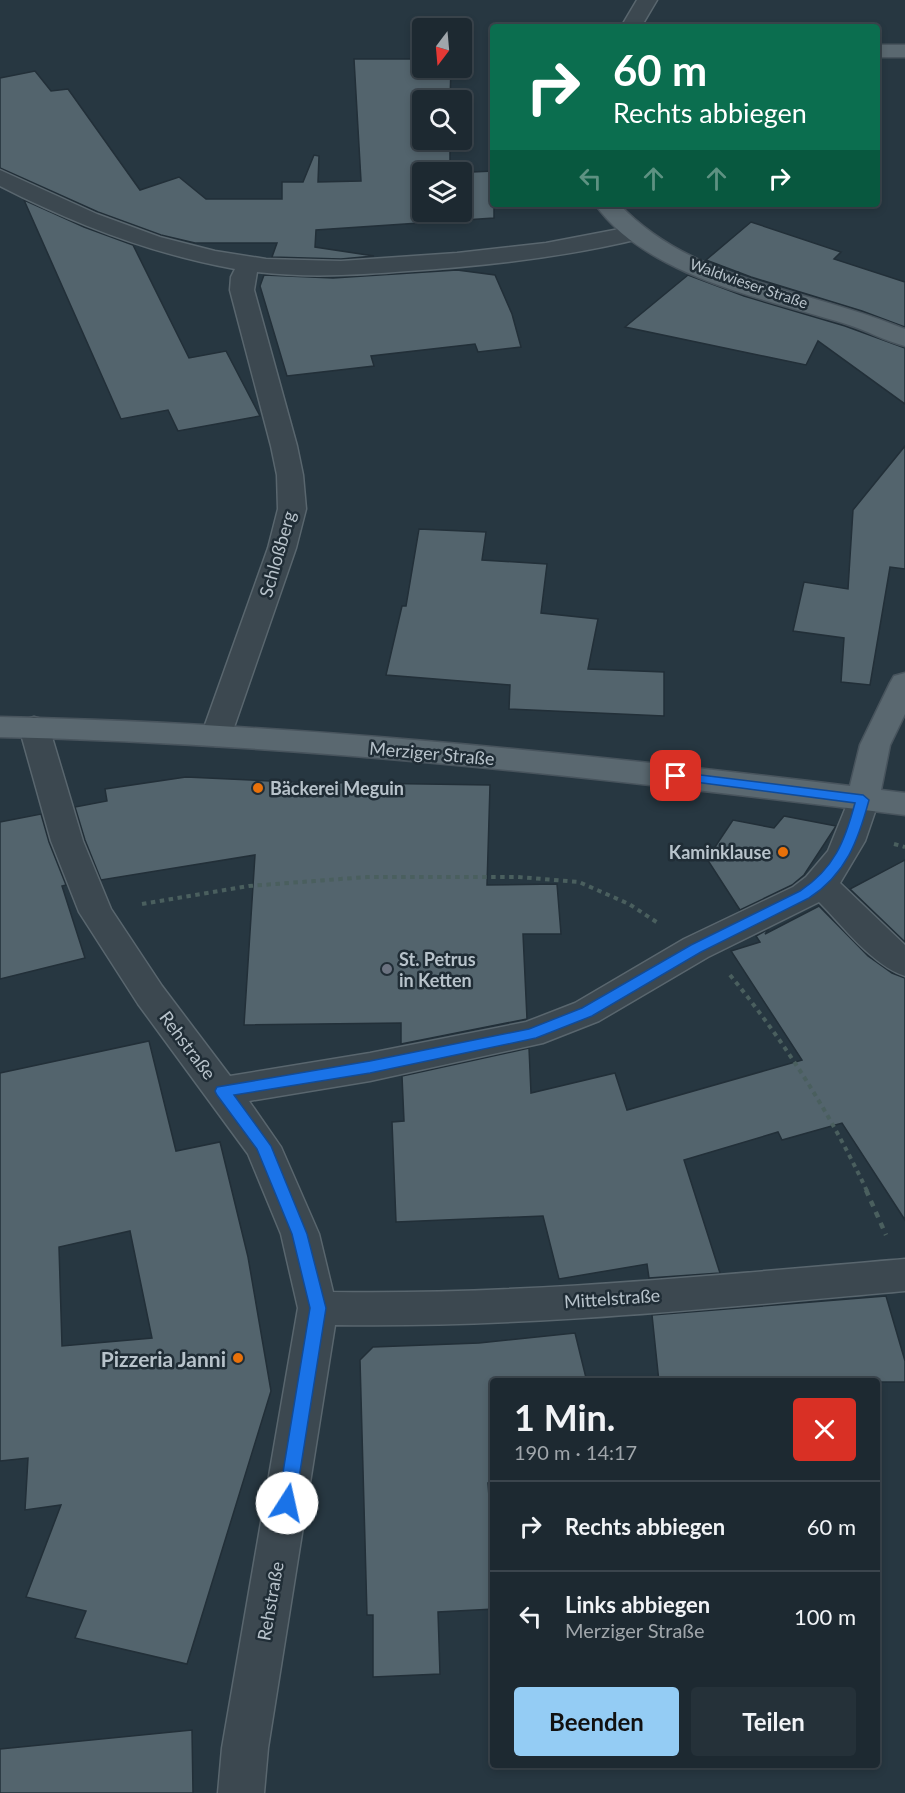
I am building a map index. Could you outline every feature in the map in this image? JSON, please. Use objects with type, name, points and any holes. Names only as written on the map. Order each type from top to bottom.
[{"type":"main road","points":[[880,51],[905,51]]},
{"type":"main road","name":"Waldwieser Straße","points":[[609,207],[635,232],[676,258],[715,274],[858,320],[905,339]]},
{"type":"main road","points":[[863,800],[875,745],[905,683]]},
{"type":"main road","name":"Merziger Straße","points":[[0,727],[135,730],[560,764],[905,804]]},
{"type":"street","points":[[633,24],[647,0]]},
{"type":"street","points":[[0,177],[89,219],[210,257],[285,268],[354,268],[461,261],[540,252],[635,232]]},
{"type":"street","name":"Schloßberg","points":[[216,736],[282,548],[292,509],[290,475],[286,456],[242,290],[243,277],[249,264]]},
{"type":"street","name":"Rehstraße","points":[[34,727],[67,841],[96,912],[150,995],[263,1146],[300,1234],[318,1308],[245,1748],[241,1793]]},
{"type":"street","points":[[223,1091],[370,1067],[531,1034],[587,1012],[696,948],[805,895],[821,884],[836,866],[853,836],[863,800]]},
{"type":"street","points":[[821,884],[889,951],[905,963]]},
{"type":"street","name":"Mittelstraße","points":[[318,1308],[403,1311],[633,1297],[904,1275]]},
{"type":"path","points":[[96,912],[249,886],[368,877],[518,877],[579,882],[629,904],[721,964],[744,991],[810,1083],[872,1198],[904,1275]]},
{"type":"building","points":[[354,59],[412,59],[412,78],[451,78],[450,90],[412,90],[412,150],[450,150],[450,162],[412,162],[412,222],[435,222],[316,230],[315,247],[374,256],[341,259],[272,257],[277,243],[195,243],[161,235],[98,212],[0,168],[0,78],[35,71],[51,91],[68,89],[140,190],[179,177],[206,199],[282,199],[282,182],[303,182],[314,155],[319,156],[318,182],[361,181]]},
{"type":"building","points":[[490,171],[490,207],[494,207],[494,218],[472,219],[472,172]]},
{"type":"building","points":[[24,200],[84,227],[133,245],[189,358],[226,351],[260,416],[178,431],[168,410],[121,419]]},
{"type":"building","points":[[751,222],[841,252],[834,259],[905,282],[905,327],[706,260]]},
{"type":"building","points":[[457,270],[495,275],[512,314],[521,347],[478,352],[475,344],[371,356],[374,366],[287,376],[260,286],[264,275],[333,278]]},
{"type":"building","points":[[688,275],[744,296],[845,326],[905,348],[905,404],[818,341],[806,365],[625,327]]},
{"type":"building","points":[[905,446],[905,569],[890,567],[870,685],[841,682],[844,638],[793,631],[804,582],[848,589],[853,510]]},
{"type":"building","points":[[419,529],[486,532],[482,560],[547,564],[541,613],[598,619],[588,669],[664,672],[664,716],[509,709],[510,685],[386,675],[402,606],[406,606]]},
{"type":"building","points":[[186,777],[292,782],[490,785],[487,885],[557,884],[561,934],[523,934],[527,1019],[401,1044],[401,1023],[244,1025],[255,855],[101,880],[75,807],[107,801],[105,789]]},
{"type":"building","points":[[41,814],[66,885],[62,886],[85,958],[0,979],[0,822]]},
{"type":"building","points":[[784,816],[836,826],[804,875],[792,885],[740,910],[707,859],[733,820],[774,828]]},
{"type":"building","points":[[905,860],[905,942],[850,889]]},
{"type":"building","points":[[819,906],[868,956],[892,973],[905,978],[905,1220],[842,1123],[782,1140],[778,1132],[684,1160],[720,1273],[649,1278],[647,1264],[559,1279],[543,1216],[396,1222],[392,1122],[404,1121],[402,1076],[529,1048],[531,1093],[615,1073],[627,1110],[802,1060],[731,951],[760,942],[756,936],[769,929],[765,934]]},
{"type":"building","points":[[149,1041],[176,1151],[220,1142],[248,1257],[271,1391],[187,1664],[75,1638],[86,1611],[26,1597],[61,1505],[25,1510],[28,1458],[0,1461],[0,1073]],"holes":[[[130,1231],[152,1338],[62,1346],[59,1247]]]},
{"type":"building","points":[[886,1296],[905,1361],[905,1382],[880,1382],[880,1378],[659,1378],[652,1315]]},
{"type":"building","points":[[575,1333],[586,1378],[490,1378],[490,1483],[488,1483],[490,1609],[438,1612],[440,1674],[373,1677],[373,1615],[367,1615],[360,1360],[373,1347],[479,1343]]},
{"type":"building","points":[[192,1730],[193,1793],[0,1793],[0,1749]]},
{"type":"place","name":"Bäckerei Meguin","points":[[258,788]]},
{"type":"place","name":"Kaminklause","points":[[783,852]]},
{"type":"place","name":"St. Petrus in Ketten","points":[[387,969]]},
{"type":"place","name":"Pizzeria Janni","points":[[238,1358]]},
{"type":"route","points":[[287,1503],[318,1308],[300,1234],[263,1146],[223,1091],[370,1067],[531,1034],[587,1012],[696,948],[747,921],[805,895],[821,884],[836,866],[853,836],[863,800],[676,776]]}]
